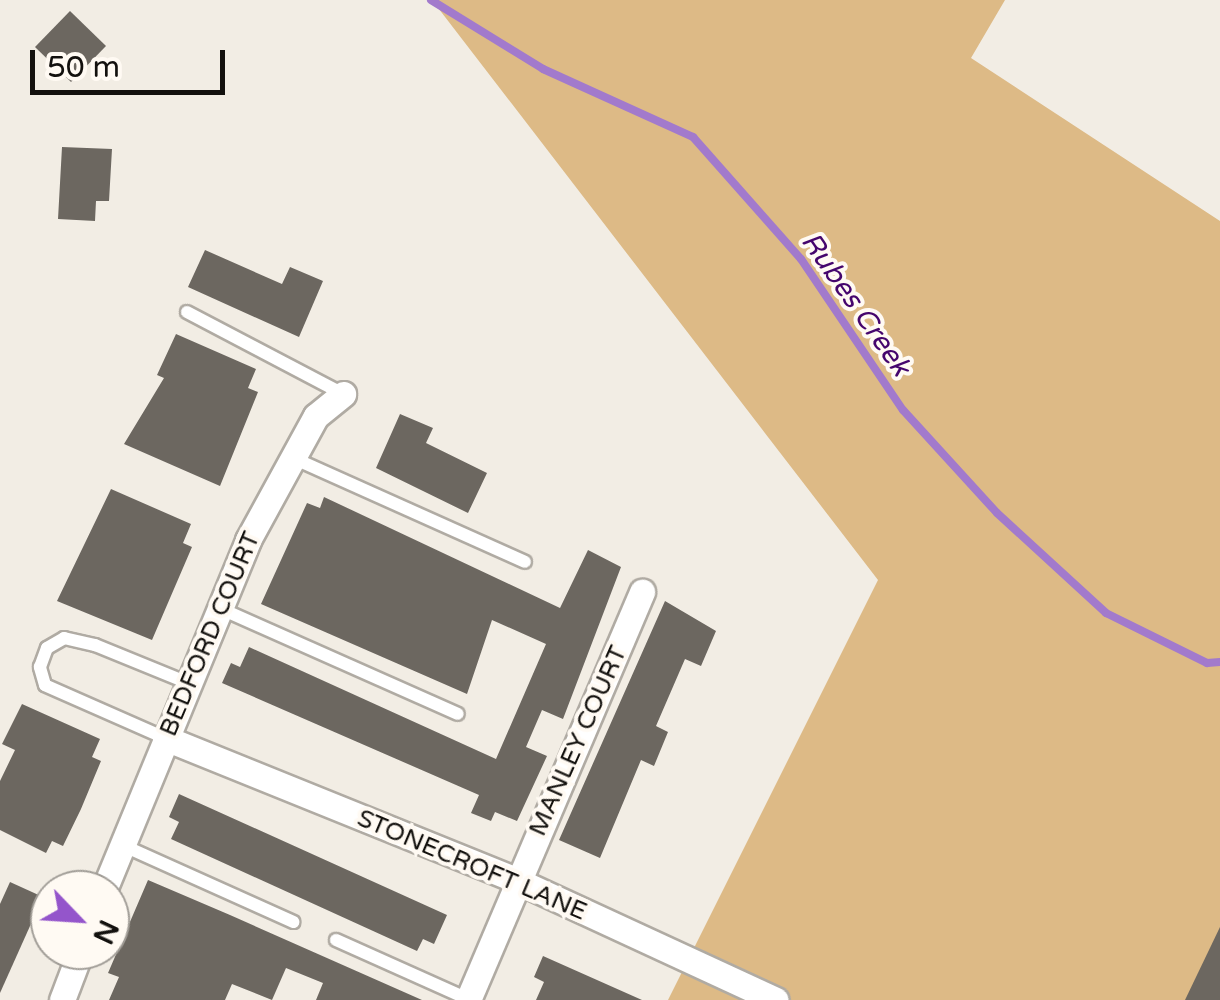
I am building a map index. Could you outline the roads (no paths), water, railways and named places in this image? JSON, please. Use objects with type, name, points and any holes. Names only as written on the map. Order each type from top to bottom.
[{"type":"street","name":"BEDFORD COURT","points":[[112,870],[219,608],[316,416],[342,394]]},
{"type":"street","name":"MANLEY COURT","points":[[469,1000],[516,880],[642,592]]},
{"type":"street","name":"STONECROFT LANE","points":[[164,738],[516,880],[772,999]]},
{"type":"street","points":[[62,1000],[73,970]]},
{"type":"lane","points":[[187,312],[342,394]]},
{"type":"lane","points":[[293,458],[525,562]]},
{"type":"lane","points":[[219,608],[458,714]]},
{"type":"lane","points":[[164,738],[46,685],[40,668],[47,648],[64,638],[95,644],[188,682]]},
{"type":"lane","points":[[122,846],[293,922]]},
{"type":"lane","points":[[336,940],[469,1000]]},
{"type":"waterway","name":"Rubes Creek","points":[[431,0],[543,69],[693,137],[801,259],[903,410],[997,513],[1106,613],[1207,663],[1220,662]]}]
